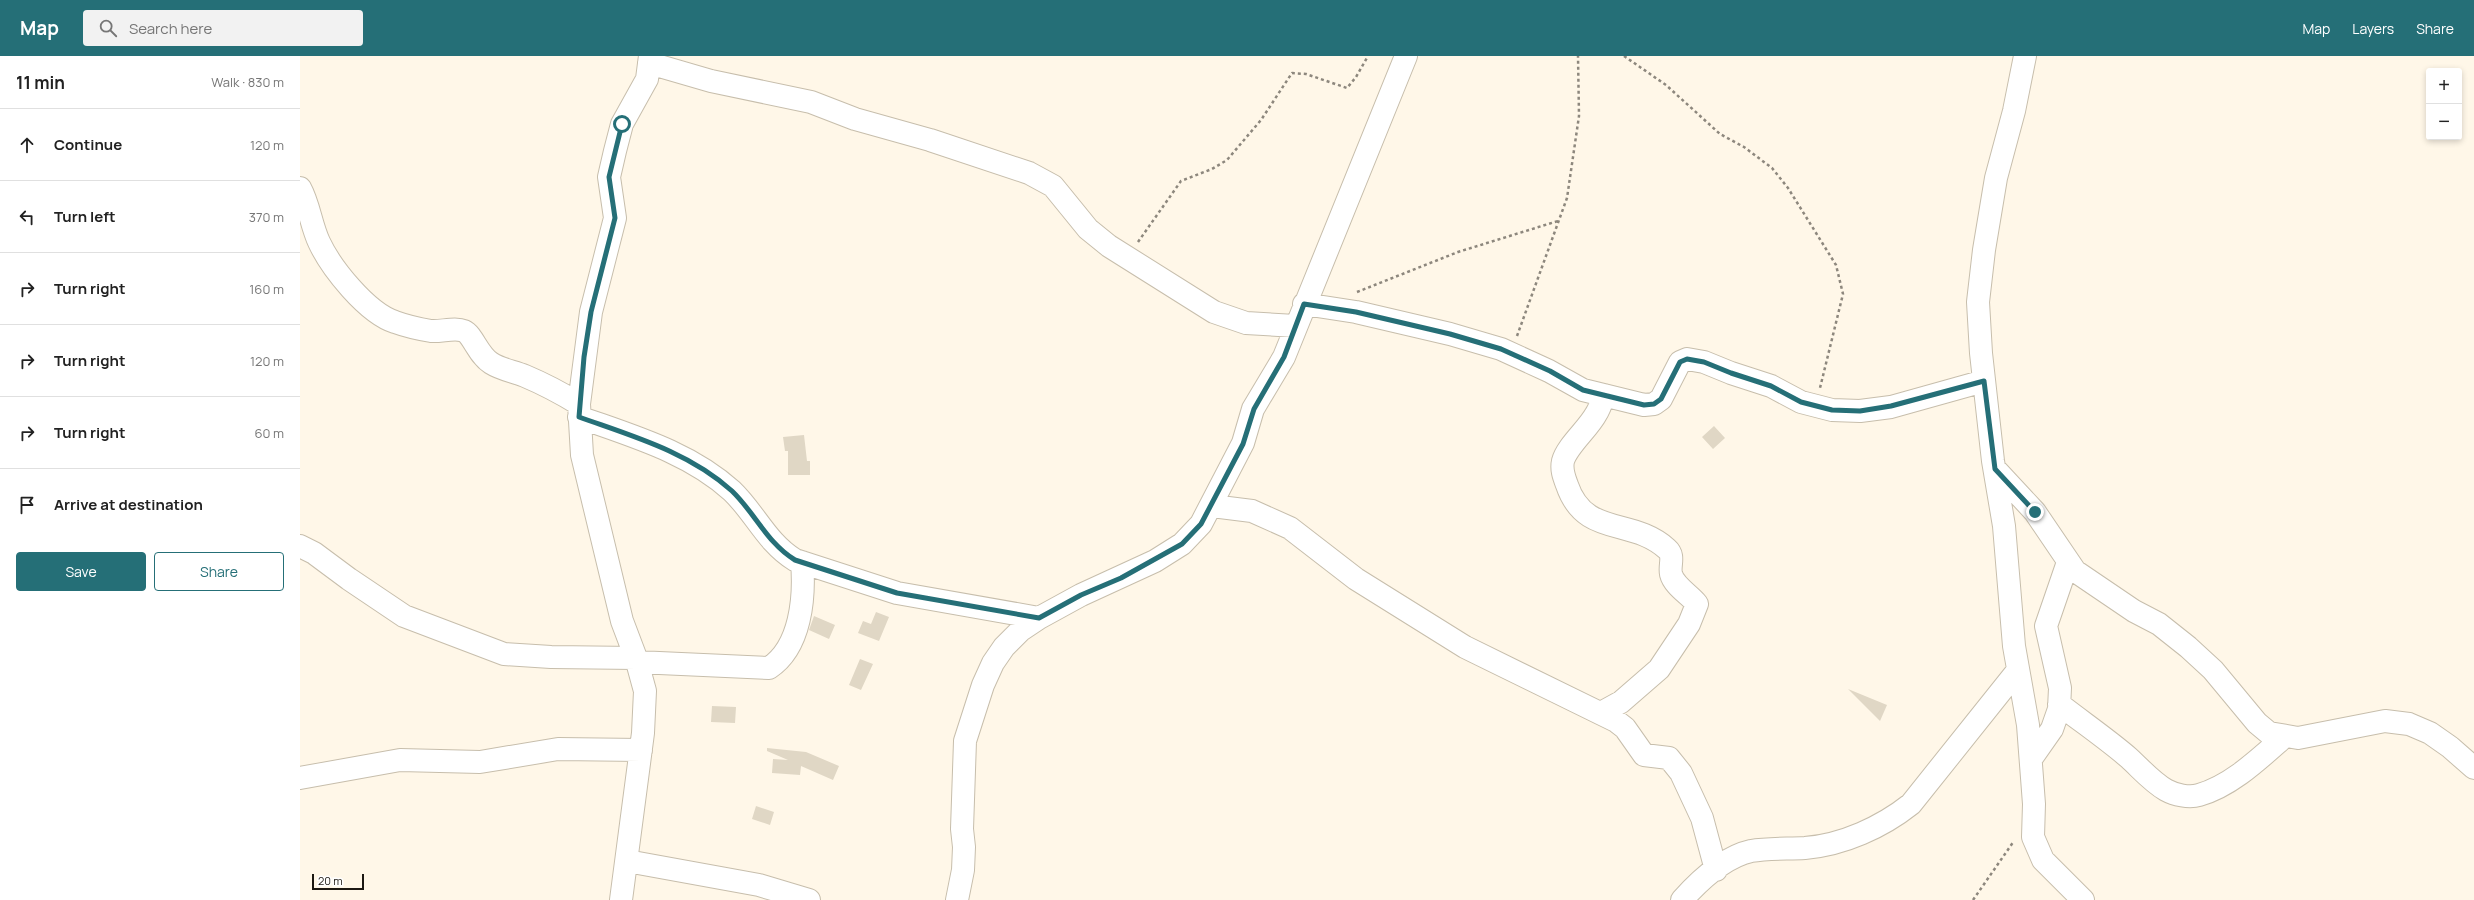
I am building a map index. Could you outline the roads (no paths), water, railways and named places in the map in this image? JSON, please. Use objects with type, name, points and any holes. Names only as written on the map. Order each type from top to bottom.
[{"type":"street","points":[[957,900],[963,870],[962,804],[965,741],[968,725],[983,684],[993,663],[1004,647],[1021,630],[1039,618],[1081,595],[1155,561],[1182,544],[1201,524],[1212,506],[1243,444],[1254,409],[1284,357],[1304,304],[1333,237],[1406,56]]},
{"type":"street","points":[[2025,56],[2014,111],[1996,178],[1984,250],[1978,302],[1984,381],[2004,526],[2014,646],[2028,725],[2034,804],[2033,837],[2036,850],[2058,878],[2083,900]]},
{"type":"street","points":[[620,900],[627,861],[641,750],[645,691],[637,660],[622,621],[582,455],[579,410],[591,312],[615,218],[609,177],[622,124],[647,79],[650,60],[711,81],[811,102],[855,119],[930,140],[1030,173],[1053,186],[1088,229],[1127,258],[1214,312],[1246,322],[1296,326]]},
{"type":"street","points":[[300,188],[319,241],[330,262],[358,295],[378,313],[394,322],[431,331],[460,330],[466,332],[481,356],[503,370],[523,375],[549,386],[579,410],[646,440],[710,473],[748,507],[780,551],[818,569],[854,577],[897,593],[1039,618]]},
{"type":"street","points":[[1304,304],[1356,312],[1428,329],[1511,354],[1583,390],[1644,405],[1654,404],[1661,399],[1667,390],[1680,362],[1694,358],[1771,386],[1801,402],[1832,410],[1860,411],[1891,406],[1984,381]]},
{"type":"street","points":[[1601,713],[1621,702],[1659,669],[1688,624],[1697,604],[1675,581],[1671,574],[1672,554],[1668,549],[1655,539],[1595,519],[1581,511],[1574,502],[1562,469],[1564,460],[1596,414],[1604,395]]},
{"type":"street","points":[[1995,469],[2035,512],[2075,571],[2134,611],[2159,624],[2188,647],[2213,670],[2257,723],[2269,733],[2284,737],[2313,736],[2385,720],[2409,724],[2435,736],[2474,768]]},
{"type":"street","points":[[1212,506],[1252,511],[1290,528],[1356,578],[1465,648],[1601,713],[1625,728],[1644,755],[1669,758],[1676,764],[1702,818],[1716,870]]},
{"type":"street","points":[[300,546],[314,552],[349,579],[404,616],[504,654],[769,668],[784,654],[794,634],[804,586],[802,562]]},
{"type":"street","points":[[2030,759],[2052,729],[2059,704],[2060,688],[2046,626],[2068,562]]},
{"type":"street","points":[[1682,900],[1698,883],[1731,859],[1750,851],[1807,848],[1836,842],[1891,820],[1911,804],[2018,670]]},
{"type":"street","points":[[2059,704],[2129,759],[2153,780],[2167,790],[2181,796],[2198,796],[2218,787],[2253,764],[2284,737]]},
{"type":"street","points":[[300,778],[400,760],[480,762],[558,749],[641,750]]},
{"type":"street","points":[[627,861],[759,885],[809,900]]}]
